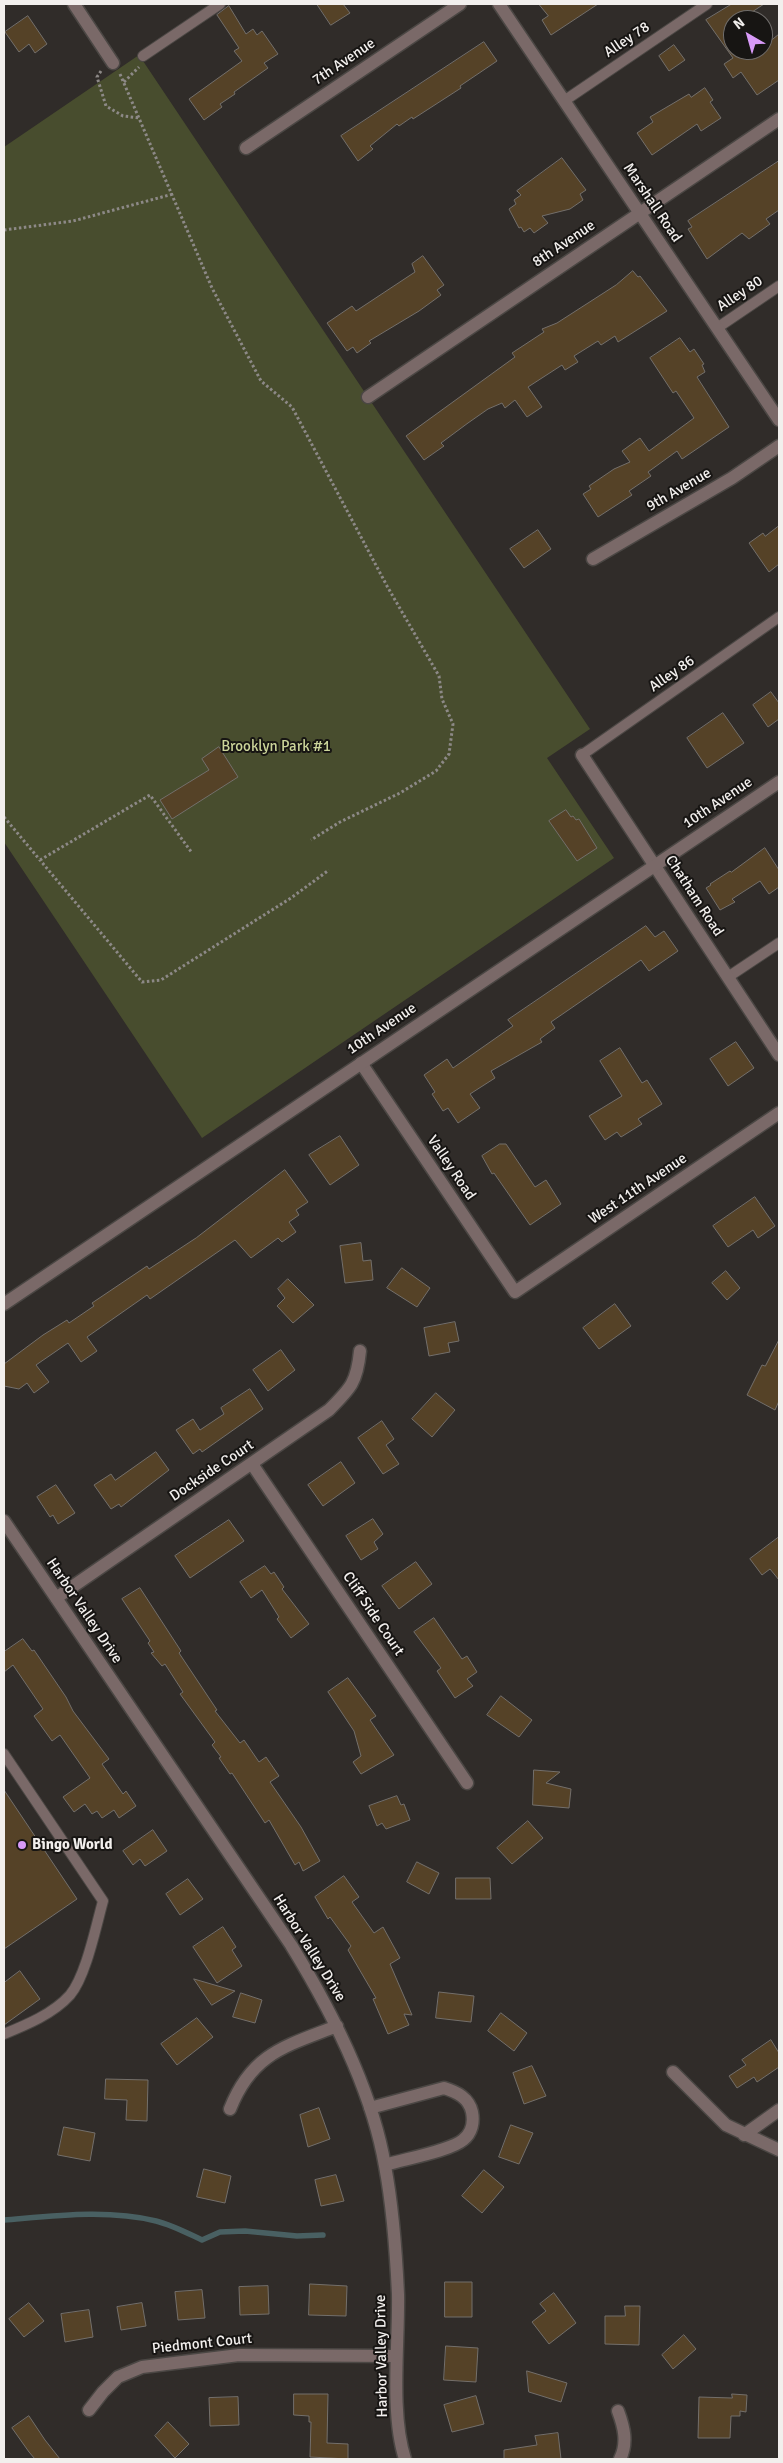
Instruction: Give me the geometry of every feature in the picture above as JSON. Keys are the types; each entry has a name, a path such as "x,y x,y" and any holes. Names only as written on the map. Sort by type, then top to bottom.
{"street":[{"path":"74,4 112,60"},
{"name":"7th Avenue","path":"246,148 460,4"},
{"name":"Marshall Road","path":"499,4 779,420"},
{"name":"8th Avenue","path":"368,397 779,119"},
{"name":"9th Avenue","path":"593,559 732,478 779,446"},
{"name":"Chatham Road","path":"582,755 779,1055"},
{"name":"10th Avenue","path":"4,1304 779,782"},
{"name":"Valley Road","path":"361,1063 515,1292"},
{"name":"West 11th Avenue","path":"515,1292 779,1113"},
{"name":"Dockside Court","path":"56,1598 329,1410 345,1394 358,1374 360,1351"},
{"name":"Cliff Side Court","path":"252,1464 467,1783"},
{"name":"Harbor Valley Drive","path":"4,1521 291,1945 317,1987 337,2026 370,2108 385,2164 395,2238 398,2295 396,2356 398,2420 405,2459"},
{"path":"230,2109 238,2088 254,2068 275,2051 337,2026"},
{"path":"673,2072 726,2125 779,2150"},
{"path":"370,2108 444,2088 454,2091 464,2098 471,2109 474,2121 470,2133 464,2140 453,2146 385,2164"},
{"path":"744,2135 779,2110"},
{"name":"Piedmont Court","path":"89,2410 118,2377 142,2367 239,2354 396,2356"},
{"path":"618,2411 624,2429 624,2452 620,2459"}],"lane":[{"path":"143,56 220,4"},
{"name":"Alley 78","path":"564,101 707,4"},
{"name":"Alley 80","path":"717,328 779,286"},
{"name":"Alley 86","path":"582,755 779,617"},
{"path":"728,978 779,943"},
{"path":"4,1754 104,1901 80,1976 70,1995 55,2008 28,2024 4,2034"}],"path":[{"path":"140,118 123,116 106,106 97,77 112,60 140,118 212,288 261,381 292,407 387,586 439,676 442,700 453,724 449,754 436,771 400,792 340,822 311,840"},
{"path":"4,230 73,221 173,194"},
{"path":"40,860 150,795 192,853"},
{"path":"4,817 142,982 161,980 291,898 329,870"}],"green space":[{"name":"Brooklyn Park #1","path":"139,55 590,729 547,758 614,858 202,1138 4,842 4,147"}],"building":[{"path":"317,4 343,4 350,13 331,25"},
{"path":"539,4 598,4 551,35 542,20 548,16"},
{"path":"732,4 764,4 755,10 723,10 723,44 706,20"},
{"path":"229,6 246,34 253,29 257,35 262,31 278,54 264,63 268,68 234,92 235,94 220,104 222,107 204,120 189,99 242,61 234,51 239,48 217,15"},
{"path":"28,16 47,44 35,53 29,44 19,52 5,32"},
{"path":"779,34 779,80 757,95 741,72 733,78 724,64 730,60 773,60 773,39"},
{"path":"484,42 497,61 460,86 461,88 413,119 412,117 399,126 397,124 370,146 373,149 358,161 341,136"},
{"path":"674,45 685,60 669,71 659,56"},
{"path":"705,88 713,100 710,102 721,118 701,131 697,124 652,155 637,133 653,122 650,117 689,94 691,97"},
{"path":"562,158 586,190 580,194 583,200 570,209 542,216 548,223 534,233 530,228 524,232 521,227 519,228 509,209 516,204 514,200 521,195 517,191"},
{"path":"779,161 779,210 766,219 770,224 749,239 742,233 707,259 688,229 692,227 688,221"},
{"path":"423,256 444,285 437,290 441,295 419,311 369,341 371,343 357,353 353,347 347,351 327,323 352,306 356,311 415,272 412,264"},
{"path":"633,271 638,277 640,276 667,311 618,342 615,336 601,345 598,341 574,356 578,362 565,370 562,365 528,387 542,407 527,417 515,400 505,408 502,403 488,409 468,423 441,443 444,446 424,460 406,436 515,357 512,353 544,332 542,329 557,323 616,285"},
{"path":"680,338 690,352 694,349 704,364 702,365 705,372 697,377 729,427 682,459 677,451 648,472 651,476 629,491 632,495 598,517 583,494 591,489 589,486 614,469 630,462 622,451 640,438 649,451 694,418 676,391 673,393 650,358"},
{"path":"779,526 779,564 769,572 749,543 763,533 765,536"},
{"path":"538,530 551,549 524,568 510,549"},
{"path":"771,692 779,703 779,719 768,727 753,705"},
{"path":"723,713 744,743 707,768 687,738"},
{"path":"219,747 238,777 172,819 160,800 209,770 202,759"},
{"path":"566,810 571,817 573,816 576,820 579,819 597,848 577,861 549,821"},
{"path":"765,848 779,870 779,887 769,894 760,881 732,899 735,902 720,910 706,888"},
{"path":"646,926 655,937 664,931 678,951 649,971 641,960 551,1022 555,1028 540,1039 542,1042 491,1071 495,1078 470,1094 480,1108 458,1123 448,1108 443,1111 432,1094 435,1092 424,1075 447,1059 453,1068 513,1026 508,1020"},
{"path":"736,1042 754,1068 728,1086 710,1059"},
{"path":"620,1048 642,1083 647,1080 662,1104 638,1119 642,1124 621,1137 617,1132 605,1140 589,1116 622,1096 600,1061"},
{"path":"340,1136 359,1165 330,1185 309,1155"},
{"path":"500,1144 506,1144 535,1187 546,1180 561,1204 530,1225 494,1173 492,1174 482,1156"},
{"path":"285,1170 308,1202 296,1210 299,1215 289,1222 296,1232 282,1242 278,1238 251,1258 235,1240 150,1299 147,1295 87,1337 97,1351 81,1362 68,1343 36,1365 49,1382 34,1393 27,1383 19,1389 4,1386 4,1364 43,1335 67,1320 69,1323 94,1306 92,1303 147,1266 149,1269 196,1238"},
{"path":"755,1197 775,1226 758,1238 753,1230 728,1247 713,1226"},
{"path":"361,1243 363,1261 371,1260 373,1280 345,1283 340,1246"},
{"path":"402,1268 430,1288 417,1307 387,1288"},
{"path":"726,1271 740,1288 727,1300 712,1283"},
{"path":"288,1279 314,1305 293,1323 277,1306 285,1298 278,1289"},
{"path":"615,1304 631,1326 599,1349 583,1328"},
{"path":"455,1322 459,1341 448,1343 450,1352 429,1356 424,1328"},
{"path":"779,1340 779,1401 775,1410 747,1395 762,1365 765,1366"},
{"path":"281,1350 295,1370 268,1391 253,1370"},
{"path":"250,1389 263,1409 202,1452 200,1449 193,1454 176,1430 193,1419 200,1430 224,1414 221,1408"},
{"path":"436,1393 455,1410 432,1437 412,1419"},
{"path":"382,1421 394,1439 386,1445 399,1464 383,1474 358,1438"},
{"path":"156,1452 169,1470 121,1507 119,1504 111,1509 94,1485 111,1474 115,1480"},
{"path":"341,1462 355,1483 323,1506 308,1485"},
{"path":"56,1485 75,1513 58,1524 53,1515 50,1517 37,1497"},
{"path":"373,1519 383,1534 374,1542 378,1549 361,1560 346,1536"},
{"path":"229,1520 244,1541 190,1578 175,1556"},
{"path":"779,1537 779,1580 770,1569 762,1575 750,1559"},
{"path":"416,1562 432,1584 399,1609 382,1586"},
{"path":"265,1566 271,1574 274,1572 284,1587 282,1589 309,1624 291,1638 277,1619 279,1617 262,1590 251,1598 240,1582"},
{"path":"140,1588 181,1651 179,1653 217,1710 215,1711 240,1743 244,1740 259,1762 266,1757 279,1776 270,1782 301,1827 320,1861 303,1871 299,1862 295,1865 269,1820 265,1823 232,1773 230,1774 219,1758 221,1757 212,1745 215,1742 180,1694 183,1692 165,1664 162,1666 151,1653 154,1652 148,1643 150,1641 122,1599"},
{"path":"434,1618 462,1659 467,1656 477,1672 467,1679 473,1686 455,1698 437,1671 441,1668 414,1632"},
{"path":"23,1639 32,1651 34,1650 66,1697 73,1711 109,1759 102,1764 123,1794 126,1791 136,1806 119,1818 114,1810 102,1818 97,1811 92,1814 85,1804 74,1812 63,1797 90,1778 60,1735 52,1741 34,1716 43,1709 13,1665 4,1672 4,1652"},
{"path":"348,1678 376,1716 370,1720 394,1755 361,1774 353,1762 361,1756 354,1731 328,1692"},
{"path":"501,1696 532,1720 519,1737 487,1715"},
{"path":"534,1770 560,1772 546,1783 571,1789 569,1808 533,1805"},
{"name":"Bingo World","path":"4,1790 77,1899 4,1949"},
{"path":"397,1796 401,1805 404,1804 410,1820 386,1829 382,1823 377,1826 369,1806"},
{"path":"528,1821 543,1838 512,1864 497,1848"},
{"path":"153,1830 167,1851 145,1866 140,1859 133,1865 123,1851"},
{"path":"417,1862 439,1873 429,1894 407,1882"},
{"path":"344,1876 359,1897 352,1902 374,1933 383,1927 400,1958 390,1964 412,2015 404,2014 409,2025 388,2034 373,1999 376,1998 348,1950 351,1946 330,1917 328,1919 315,1897"},
{"path":"456,1878 490,1878 491,1899 456,1899"},
{"path":"188,1879 203,1899 180,1915 166,1894"},
{"path":"223,1927 236,1947 232,1950 242,1966 217,1983 193,1947"},
{"path":"20,1971 40,1999 4,2025 4,1983"},
{"path":"194,1979 235,1991 212,2005"},
{"path":"439,1992 474,1996 471,2022 436,2018"},
{"path":"241,1993 262,2000 255,2023 233,2017"},
{"path":"501,2013 527,2033 514,2051 488,2031"},
{"path":"197,2018 213,2037 177,2065 161,2044"},
{"path":"771,2040 779,2053 779,2067 757,2082 754,2077 737,2088 729,2076 746,2065 742,2060"},
{"path":"532,2066 546,2096 524,2104 513,2073"},
{"path":"106,2079 148,2080 147,2121 126,2120 127,2100 105,2099"},
{"path":"319,2108 330,2139 308,2147 300,2115"},
{"path":"511,2125 533,2133 519,2164 499,2157"},
{"path":"64,2127 95,2133 90,2161 58,2155"},
{"path":"204,2169 231,2176 225,2203 197,2197"},
{"path":"484,2170 504,2187 482,2213 462,2196"},
{"path":"336,2175 344,2201 321,2206 315,2180"},
{"path":"445,2282 472,2282 472,2317 445,2317"},
{"path":"310,2284 347,2286 346,2316 309,2315"},
{"path":"268,2286 269,2314 240,2315 239,2287"},
{"path":"202,2290 205,2318 178,2320 175,2292"},
{"path":"554,2293 576,2323 549,2344 532,2322 546,2311 540,2304"},
{"path":"29,2303 44,2321 24,2337 9,2319"},
{"path":"142,2303 146,2326 121,2330 117,2307"},
{"path":"625,2306 640,2306 639,2345 605,2344 605,2316 625,2316"},
{"path":"89,2310 93,2337 65,2342 61,2314"},
{"path":"684,2335 696,2349 673,2369 662,2355"},
{"path":"446,2346 478,2348 476,2382 444,2380"},
{"path":"527,2371 567,2383 561,2402 529,2392"},
{"path":"294,2394 328,2394 327,2443 348,2444 348,2459 310,2457 311,2422 309,2422 309,2416 294,2415"},
{"path":"732,2394 747,2395 746,2412 740,2411 740,2416 731,2416 730,2438 698,2438 699,2397 732,2398"},
{"path":"476,2396 484,2424 452,2432 444,2405"},
{"path":"238,2397 239,2425 210,2426 209,2398"},
{"path":"29,2416 60,2459 35,2459 29,2452 12,2428"},
{"path":"168,2422 189,2444 175,2458 155,2436"},
{"path":"558,2433 561,2459 504,2459 504,2450 537,2445 535,2436"}],"waterway":[{"path":"4,2220 80,2214 118,2215 156,2221 202,2240 220,2232 245,2231 297,2236 323,2235"}],"place":[{"name":"Bingo World","path":"22,1845"}]}
